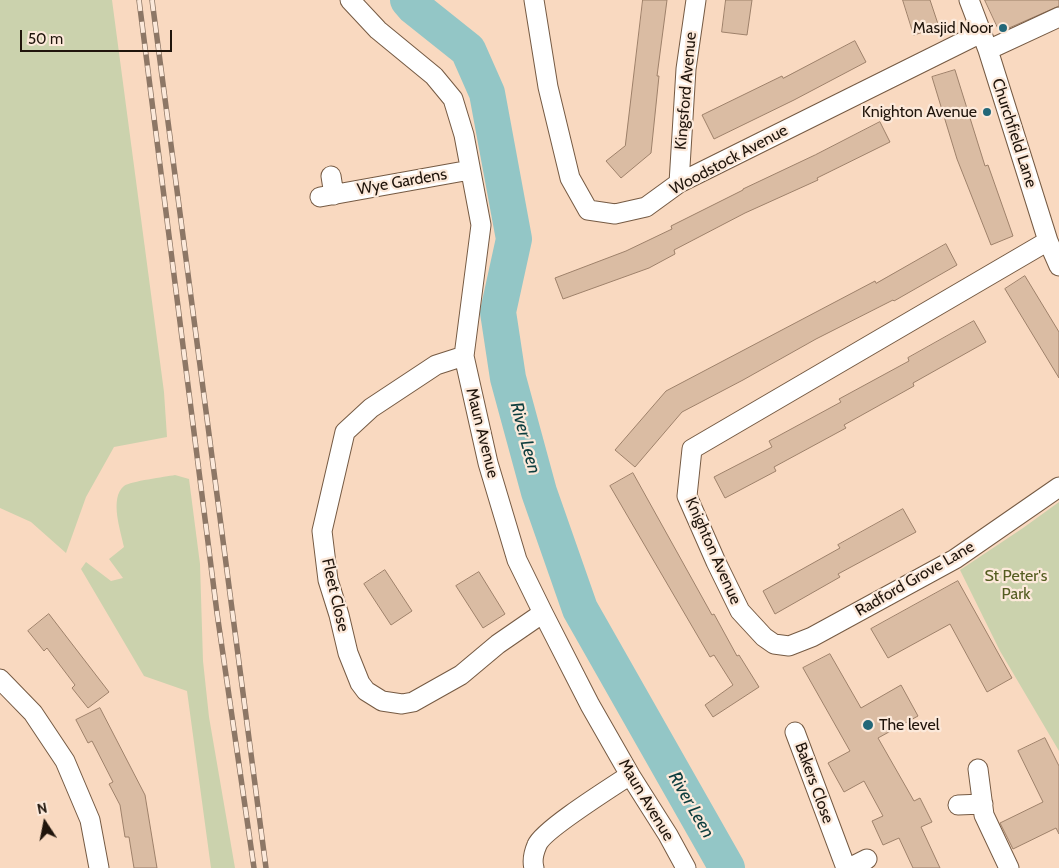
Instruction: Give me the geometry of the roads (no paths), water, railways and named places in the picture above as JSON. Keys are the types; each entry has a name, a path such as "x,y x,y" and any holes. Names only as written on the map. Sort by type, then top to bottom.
{"street":[{"name":"Maun Avenue","path":"350,0 378,30 434,76 453,99 464,135 481,224 464,356 488,463 518,560 542,613 590,705 686,868"},
{"name":"Woodstock Avenue","path":"534,0 548,87 570,178 588,210 615,214 646,207 679,183 984,41 1059,17"},
{"name":"Kingsford Avenue","path":"679,183 686,69 696,0"},
{"name":"Churchfield Lane","path":"969,0 1048,240 1059,266"},
{"name":"Wye Gardens","path":"328,189 470,170"},
{"name":"Knighton Avenue","path":"764,637 740,611 687,496 692,449 1048,240"},
{"name":"Fleet Close","path":"464,356 436,365 371,408 345,432 322,531 328,580 348,653 360,684 366,691 382,701 402,704 412,702 461,674 498,644 542,613"},
{"name":"Radford Grove Lane","path":"764,637 774,644 789,646 812,637 955,559 1059,487"},
{"path":"0,679 33,713 65,761 90,820 99,868"},
{"name":"Bakers Close","path":"795,732 832,833 848,868"},
{"path":"978,769 984,814 1008,868"},
{"path":"534,868 533,862 537,844 551,829 630,775"},
{"path":"958,806 983,804"},
{"path":"848,868 867,859"}],"waterway":[{"name":"River Leen","path":"408,0 414,7 468,50 487,93 514,239 498,312 508,378 539,492 580,609 727,868"}],"railway":[{"path":"139,0 217,613 254,868"},
{"path":"152,0 266,868"}],"place":[{"name":"Masjid Noor","path":"1003,28"},
{"name":"Knighton Avenue","path":"987,112"},
{"name":"The level","path":"868,725"}],"park label":[{"name":"St Peter's Park","path":"1016,585"}]}
